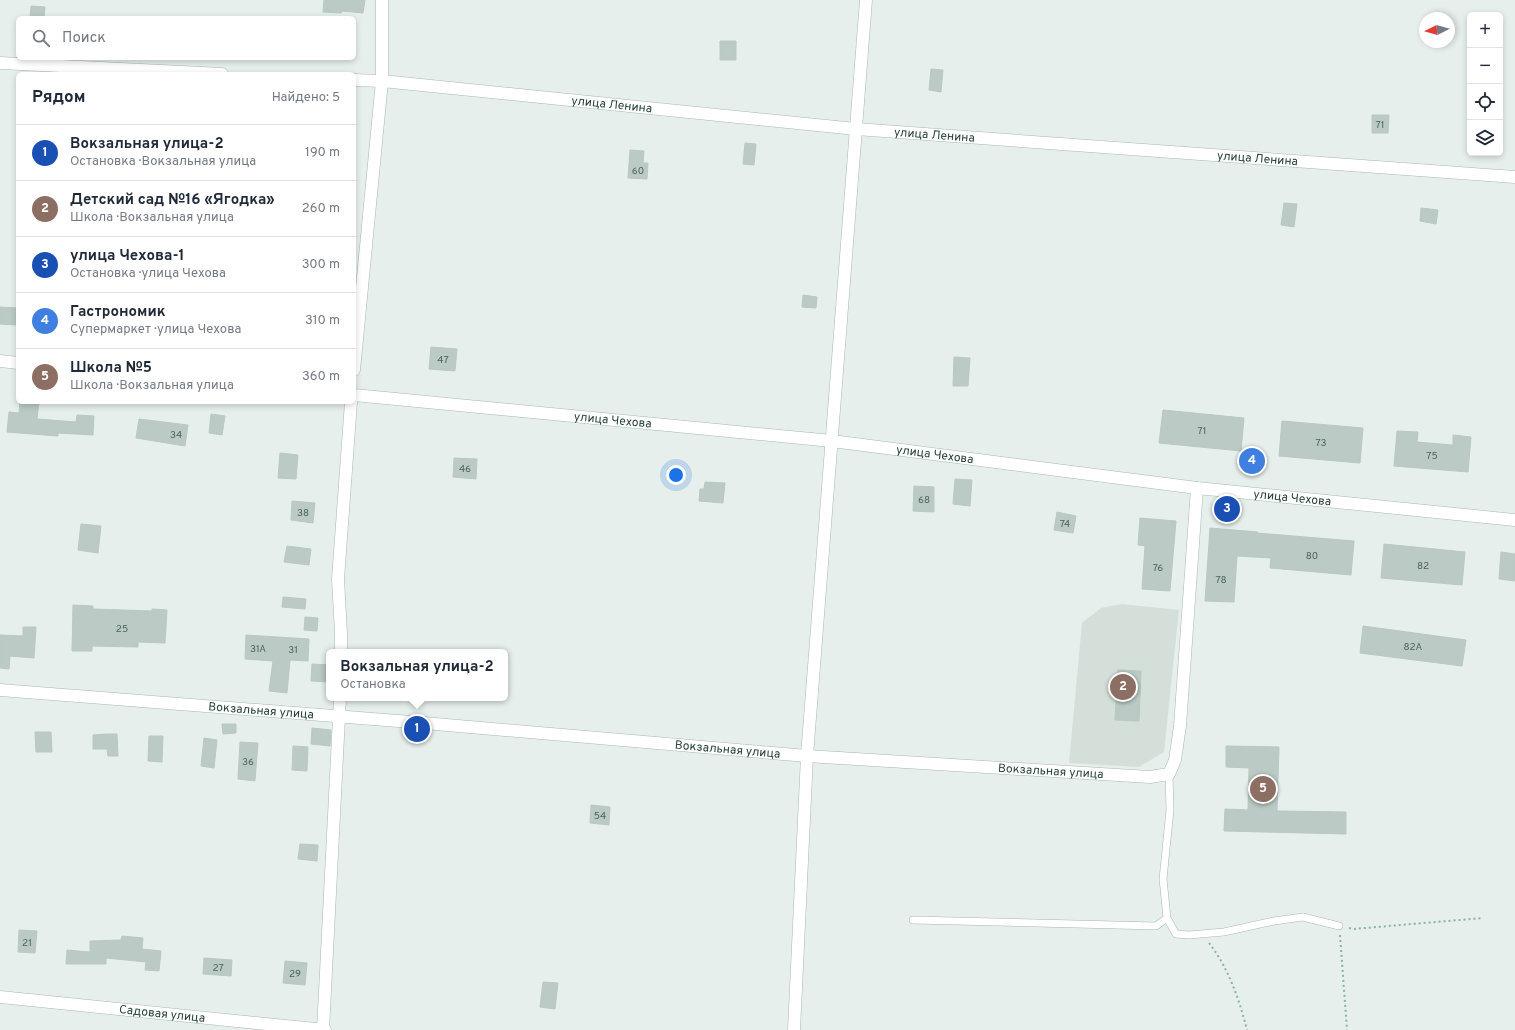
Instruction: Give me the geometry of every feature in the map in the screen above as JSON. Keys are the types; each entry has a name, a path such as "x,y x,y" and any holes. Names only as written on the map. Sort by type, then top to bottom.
{"street":[{"path":"356,349 382,81 382,0"},
{"path":"794,1030 807,756 866,0"},
{"path":"0,63 182,72"},
{"name":"улица Ленина","path":"356,80 382,81 856,129 1515,177"},
{"path":"0,361 16,363"},
{"name":"улица Чехова","path":"356,395 832,442 1197,488 1515,520"},
{"path":"341,649 338,579 351,404"},
{"path":"1169,774 1175,760 1180,726 1197,488"},
{"name":"Вокзальная улица","path":"0,690 339,716 807,756 1150,777 1169,774"},
{"path":"324,1030 340,701"},
{"name":"Садовая улица","path":"0,997 324,1030"}],"lane":[{"path":"1169,774 1170,810 1163,879 1167,918 1176,934 1189,936 1224,932 1274,921 1303,917 1339,926"},
{"path":"913,920 1156,926 1167,918"}],"path":[{"path":"1346,1030 1339,926 1353,929 1483,918"},
{"path":"1203,934 1220,958 1240,1001 1247,1030"}],"shaded area":[{"path":"1122,604 1179,610 1164,752 1139,767 1069,763 1082,623 1101,608"}],"building":[{"path":"324,0 365,0 363,13 342,11 341,13 323,12"},
{"path":"31,6 45,7 44,16 30,16"},
{"path":"720,41 736,41 736,60 720,60"},
{"path":"931,69 943,70 941,92 929,90"},
{"path":"1372,115 1389,115 1388,133 1372,133"},
{"path":"745,143 756,144 754,165 743,164"},
{"path":"630,150 644,151 643,163 648,163 647,179 628,178"},
{"path":"1284,203 1297,204 1294,227 1281,225"},
{"path":"1421,208 1438,210 1436,224 1420,221"},
{"path":"803,295 817,297 816,308 802,307"},
{"path":"0,307 16,308 16,325 0,324"},
{"path":"431,347 457,349 455,371 429,369"},
{"path":"954,357 970,358 968,386 953,386"},
{"path":"20,404 39,404 37,419 76,422 77,415 94,416 93,435 58,433 58,436 7,432 9,412 19,413"},
{"path":"1163,410 1244,418 1241,451 1159,443"},
{"path":"211,414 225,416 222,435 209,433"},
{"path":"139,419 188,425 185,446 136,438"},
{"path":"1282,421 1363,428 1360,463 1279,456"},
{"path":"1397,431 1418,432 1417,442 1453,445 1453,435 1471,437 1468,472 1394,466"},
{"path":"1244,450 1263,453 1261,471 1242,468"},
{"path":"280,453 298,455 296,479 278,478"},
{"path":"454,458 477,459 476,479 453,477"},
{"path":"955,479 972,480 970,506 953,504"},
{"path":"705,482 725,483 723,503 699,501 700,489 704,489"},
{"path":"914,486 934,487 934,512 913,511"},
{"path":"292,501 315,503 313,523 291,520"},
{"path":"1057,512 1076,516 1073,533 1054,530"},
{"path":"1140,518 1176,521 1170,591 1142,589 1145,546 1138,545"},
{"path":"81,524 101,526 98,553 78,550"},
{"path":"1210,528 1354,541 1351,575 1270,568 1271,558 1237,556 1234,602 1205,601"},
{"path":"1384,544 1465,552 1462,585 1381,578"},
{"path":"287,546 311,549 309,565 284,562"},
{"path":"1501,552 1515,554 1515,581 1499,579"},
{"path":"283,597 306,599 305,609 282,607"},
{"path":"73,605 93,606 93,609 152,611 152,609 167,610 165,643 138,642 138,647 92,646 92,651 72,651"},
{"path":"305,617 318,618 317,631 304,630"},
{"path":"1363,626 1466,640 1462,666 1360,653"},
{"path":"23,627 36,627 34,658 10,656 9,669 0,668 0,635 23,636"},
{"path":"246,635 309,639 308,661 290,660 287,693 269,691 273,661 245,659"},
{"path":"312,664 326,665 326,682 311,681"},
{"path":"1118,670 1141,671 1139,721 1115,720"},
{"path":"222,724 236,724 236,733 223,734"},
{"path":"312,728 331,730 330,746 311,744"},
{"path":"35,732 51,732 52,752 36,752"},
{"path":"117,734 118,756 108,756 107,749 93,749 93,735"},
{"path":"149,736 163,736 162,762 148,761"},
{"path":"204,738 217,740 214,768 201,766"},
{"path":"240,742 258,743 255,781 238,779"},
{"path":"293,746 308,747 307,771 292,770"},
{"path":"1226,746 1279,747 1277,811 1346,812 1346,834 1224,831 1225,809 1248,810 1249,768 1226,767"},
{"path":"591,805 610,807 609,825 590,823"},
{"path":"300,844 318,845 317,861 298,859"},
{"path":"19,930 37,931 35,953 18,952"},
{"path":"122,936 143,938 142,949 161,951 159,971 145,970 146,962 106,958 106,964 66,964 67,950 90,952 90,941 121,940"},
{"path":"204,958 232,960 231,976 203,974"},
{"path":"285,961 307,963 305,985 283,983"},
{"path":"543,982 558,983 555,1009 540,1007"}],"place":[{"name":"Гастрономик","path":"1252,461"},
{"name":"улица Чехова-1","path":"1227,509"},
{"name":"Детский сад №16 «Ягодка»","path":"1123,687"},
{"name":"Вокзальная улица-2","path":"417,729"},
{"name":"Школа №5","path":"1263,789"}]}
